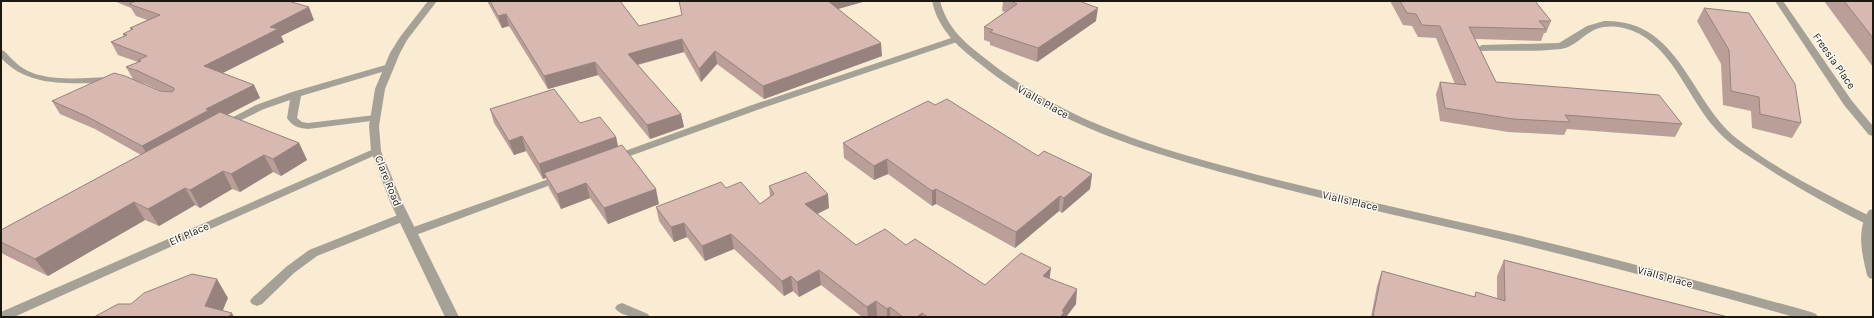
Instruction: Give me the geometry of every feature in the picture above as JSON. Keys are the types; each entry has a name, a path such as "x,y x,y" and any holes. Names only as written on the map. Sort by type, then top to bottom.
{"street":[{"name":"Clare Road","path":"433,1 403,39 380,89 375,118 376,151 403,217 412,232 452,317"},
{"name":"Vialls Place","path":"936,1 938,13 945,27 957,40 993,72 1024,93 1092,128 1127,142 1172,156 1296,189 1659,275 1811,317"},
{"name":"Freesia Place","path":"1779,1 1848,103 1873,133"},
{"path":"1482,48 1561,46 1570,42 1589,28 1606,24 1623,25 1645,32 1663,47 1703,108 1727,136 1794,181 1871,217 1868,251 1873,275"},
{"path":"601,163 756,107 957,40"},
{"path":"1,53 15,67 28,74 52,78 125,82"},
{"path":"213,130 260,107 296,94 389,67"},
{"path":"296,94 292,118 300,126 375,118"},
{"name":"Elf Place","path":"2,317 376,151"},
{"path":"412,232 572,174"},
{"path":"257,301 290,270 313,253 403,217"},
{"path":"622,308 643,317"}],"building":[{"path":"136,1 288,1 309,7 270,27 278,29 204,66 254,85 206,109 209,110 142,146 86,116 52,101 114,73 125,76 160,91 172,92 174,90 174,88 126,67 141,61 138,60 147,56 111,42 127,35 123,34 133,29 130,28 160,15 129,4"},
{"path":"490,1 620,1 639,26 682,15 679,1 828,1 881,43 763,86 715,51 699,69 682,39 628,54 681,114 647,125 595,62 544,76 506,14 498,16"},
{"path":"1011,1 1079,1 1098,8 1038,48 990,32 993,30 984,27 1017,4"},
{"path":"1400,1 1535,1 1551,21 1539,21 1546,29 1469,27 1496,82 1659,95 1682,124 1565,115 1570,122 1513,119 1445,108 1440,82 1466,85 1440,26 1422,25 1416,14 1407,13"},
{"path":"1844,1 1873,1 1873,38"},
{"path":"1704,8 1749,13 1795,84 1801,123 1760,114 1759,97 1731,91 1729,50"},
{"path":"554,89 580,123 600,117 616,137 539,164 522,136 509,141 490,109"},
{"path":"947,99 1038,156 1044,151 1092,174 1064,198 1060,196 1016,232 936,189 932,191 887,159 874,166 843,143 928,101 935,105"},
{"path":"220,112 299,143 273,159 264,155 231,174 223,171 190,190 185,188 148,209 134,202 35,259 1,242 1,230"},
{"path":"622,145 656,189 604,208 586,183 557,194 544,173"},
{"path":"806,172 828,194 805,204 856,245 885,229 906,245 915,239 985,285 1021,253 1051,268 1043,276 1077,289 1062,311 1064,312 1061,316 1063,317 928,317 922,313 917,317 903,317 890,307 887,309 876,301 867,307 819,270 797,282 791,276 782,281 731,234 702,246 684,223 671,227 656,207 721,182 726,188 741,182 760,204 774,194 769,186"},
{"path":"1504,260 1728,317 1373,316 1382,271 1475,297 1476,292 1505,301"},
{"path":"192,274 217,279 205,306 232,313 228,317 94,317 118,304 131,304 144,293"}]}
